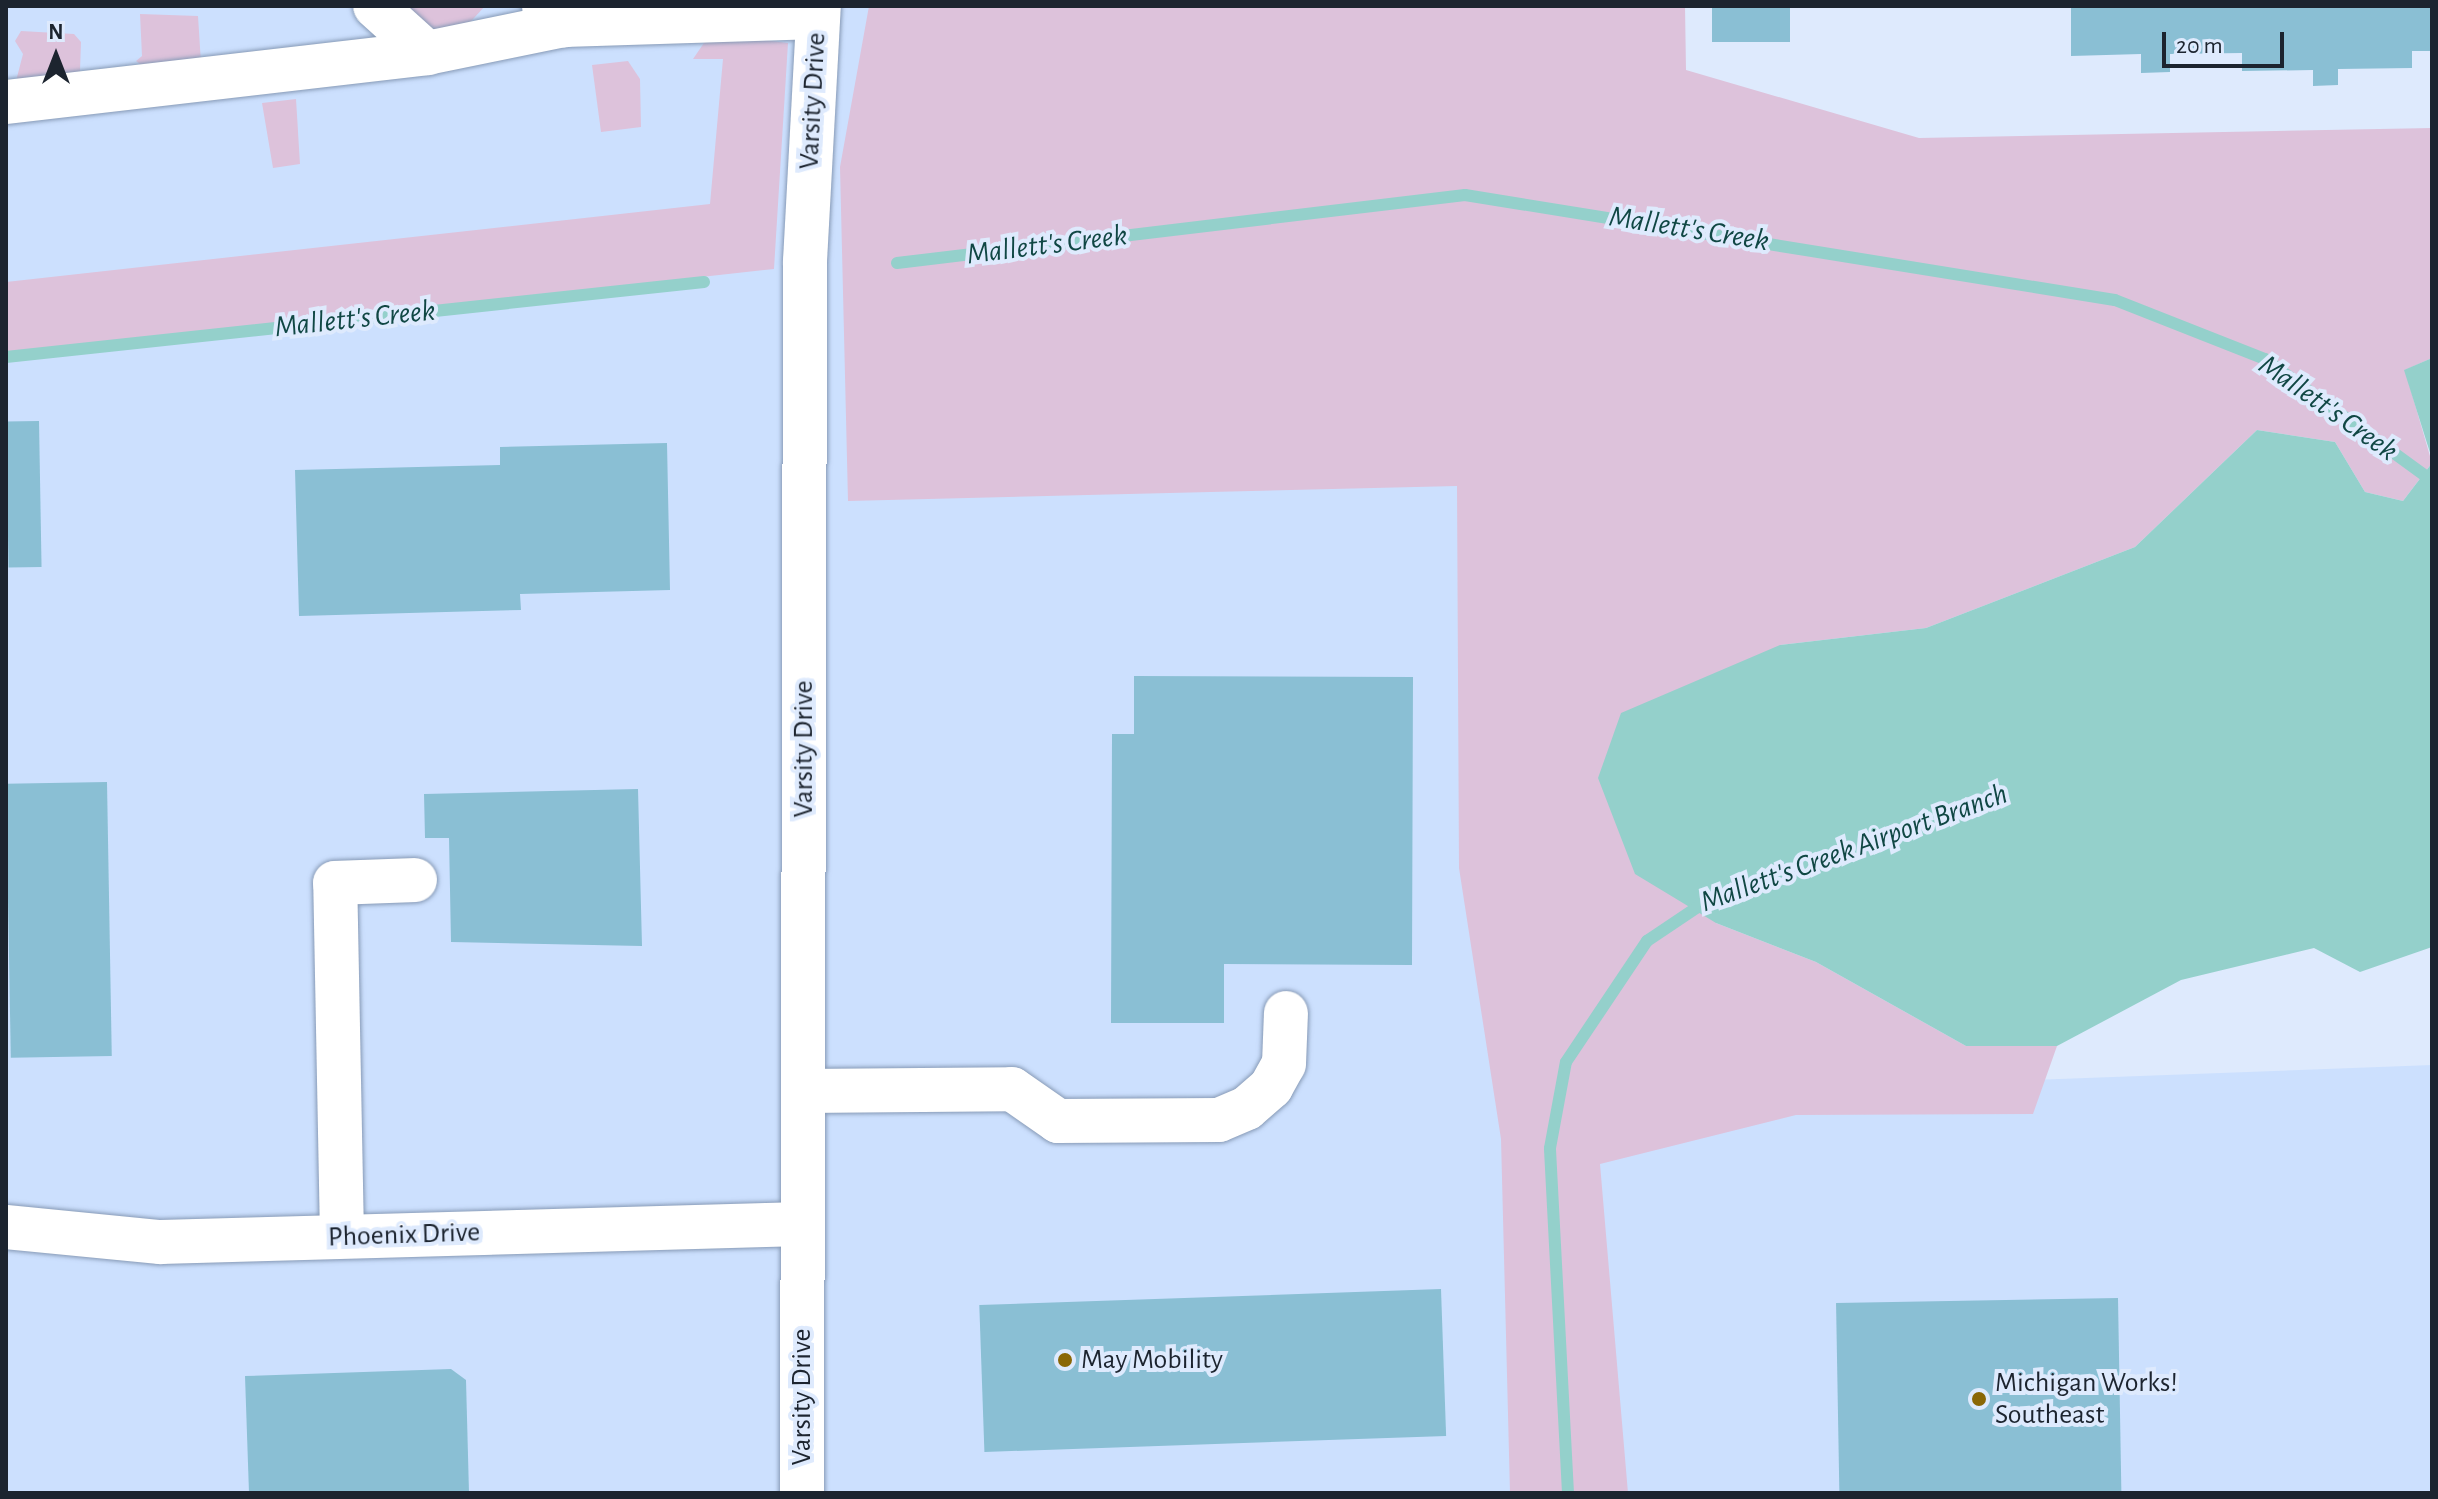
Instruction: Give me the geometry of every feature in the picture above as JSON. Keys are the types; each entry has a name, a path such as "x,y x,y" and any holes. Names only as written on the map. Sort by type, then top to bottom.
{"street":[{"path":"375,6 427,53"},
{"path":"6,102 427,53 554,16 818,12"},
{"name":"Varsity Drive","path":"802,1493 805,261 818,12"},
{"path":"342,1236 335,883 415,880"},
{"path":"803,1091 1012,1089 1058,1121 1219,1120 1247,1108 1271,1087 1284,1064 1286,1013"},
{"name":"Phoenix Drive","path":"6,1227 160,1242 802,1224"}],"shaded area":[{"path":"6,6 1509,6 1522,1099 2432,1065 2432,1493 6,1493"},
{"path":"400,6 485,6 463,30 431,35"},
{"path":"869,6 1685,6 1686,70 1919,138 2432,128 2432,358 2405,370 2432,463 2403,501 2365,492 2335,442 2257,430 2135,547 1926,628 1780,645 1716,923 1816,962 1966,1046 2057,1046 2033,1114 1796,1115 1600,1164 1628,1493 1510,1493 1501,1139 1459,868 1457,486 848,501 840,167"},
{"path":"140,14 198,16 201,63 144,67 136,61 142,56"},
{"path":"21,31 74,34 81,42 80,71 75,77 16,81 23,54 15,41"},
{"path":"741,37 788,43 774,269 6,354 6,282 710,204 723,59 693,59 706,40"},
{"path":"628,61 640,79 641,127 601,132 592,65"},
{"path":"296,99 300,164 273,168 262,103"}],"water":[{"path":"2432,358 2432,459 2404,370"},
{"path":"2257,430 2335,442 2365,492 2403,501 2432,463 2432,947 2360,972 2314,948 2181,980 2057,1046 1966,1046 1816,962 1716,923 1635,874 1598,778 1621,713 1780,645 1926,628 2135,547"}],"building":[{"path":"1712,6 1790,6 1790,42 1712,42"},
{"path":"2071,6 2432,6 2432,51 2412,51 2412,68 2338,69 2338,85 2313,86 2313,70 2242,71 2242,53 2170,54 2170,72 2141,73 2141,54 2071,56"},
{"path":"39,421 42,567 9,568 6,422"},
{"path":"667,443 670,590 520,594 521,610 299,616 295,470 500,465 500,447"},
{"path":"1134,676 1413,677 1412,965 1224,964 1224,1023 1111,1023 1112,734 1134,734"},
{"path":"107,782 112,1056 11,1058 6,784"},
{"path":"638,789 642,946 451,942 449,838 425,838 424,794"},
{"path":"1441,1289 1446,1436 984,1452 979,1305"},
{"name":"Michigan Works! Southeast","path":"2118,1298 2121,1493 1839,1493 1836,1303"},
{"path":"451,1369 466,1380 469,1493 249,1493 245,1376"}],"waterway":[{"name":"Mallett's Creek","path":"897,263 1465,195 2115,300 2265,359 2432,481"},
{"name":"Mallett's Creek","path":"6,357 704,282"},
{"name":"Mallett's Creek Airport Branch","path":"1568,1493 1550,1148 1566,1062 1647,941 1705,902"}],"place":[{"name":"May Mobility","path":"1065,1360"},
{"name":"Michigan Works! Southeast","path":"1979,1399"}]}
